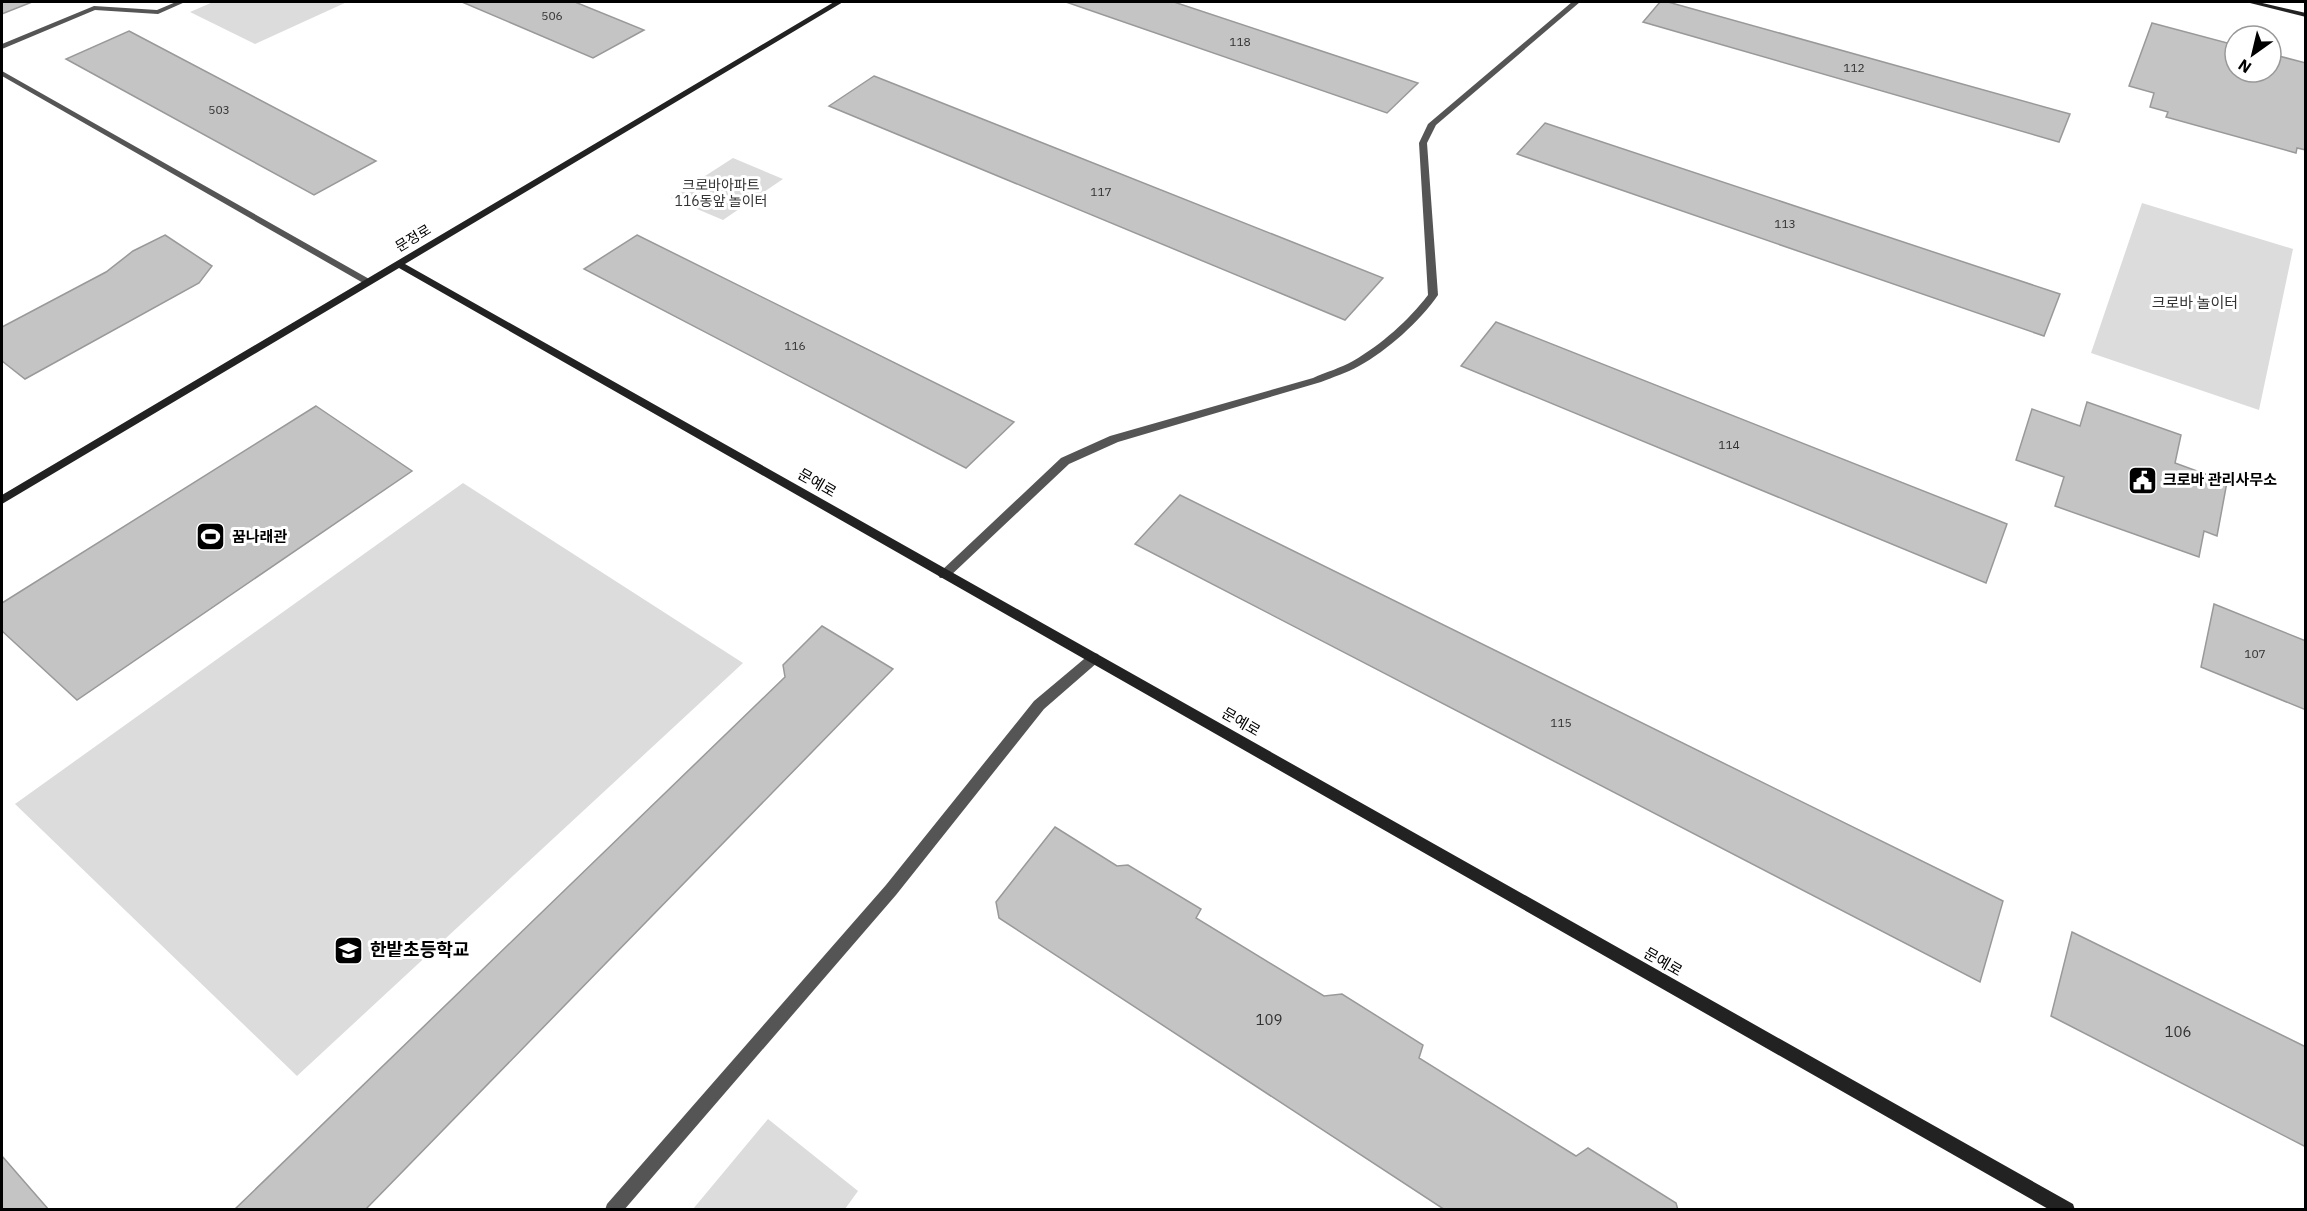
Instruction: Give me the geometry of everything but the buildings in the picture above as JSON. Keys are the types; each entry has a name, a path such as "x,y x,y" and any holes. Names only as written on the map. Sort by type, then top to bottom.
{"main road":[{"name":"문정로","path":"2,500 839,2"},
{"path":"2250,2 2306,15"},
{"name":"문예로","path":"398,264 2067,1209"}],"street":[{"path":"2,47 94,8 158,12 181,2"},
{"path":"945,575 1065,461 1114,440 1317,380 1357,363 1392,337 1420,312 1433,295 1423,143 1432,124 1576,2"},
{"path":"2,73 368,282"},
{"path":"613,1209 891,890 1039,705 1094,658"}],"green space":[{"path":"213,2 347,2 255,44 190,12"},
{"name":"크로바아파트 116동앞 놀이터","path":"733,158 783,179 723,220 671,198"},
{"name":"크로바 놀이터","path":"2142,203 2293,249 2259,410 2091,353"},
{"path":"463,483 743,663 297,1076 15,804"},
{"path":"768,1119 858,1191 845,1209 693,1209"}],"place":[{"name":"크로바 관리사무소","path":"2142,480"},
{"name":"꿈나래관","path":"211,537"},
{"name":"한밭초등학교","path":"349,950"}]}
